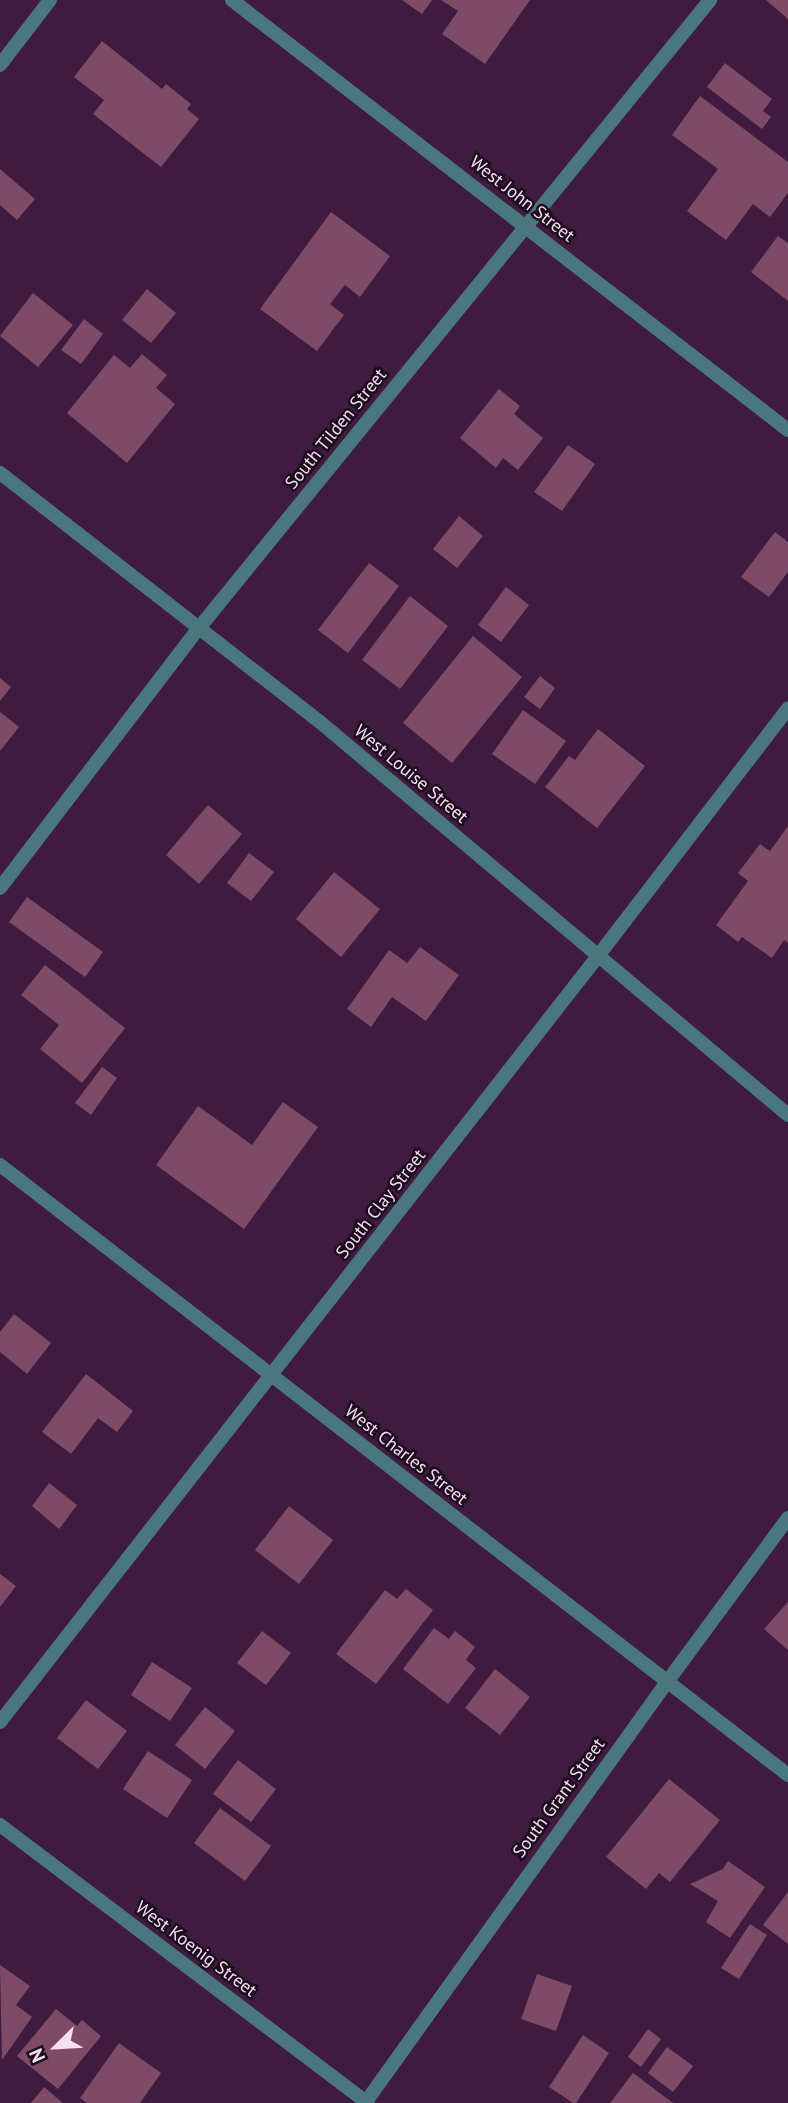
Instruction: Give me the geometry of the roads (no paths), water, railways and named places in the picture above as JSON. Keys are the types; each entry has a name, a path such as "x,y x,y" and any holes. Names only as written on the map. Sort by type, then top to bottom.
{"street":[{"path":"0,65 50,0"},
{"name":"West John Street","path":"232,0 788,430"},
{"name":"South Tilden Street","path":"0,888 199,628 710,0"},
{"name":"West Louise Street","path":"0,473 320,722 788,1115"},
{"name":"South Clay Street","path":"0,1722 272,1376 788,708"},
{"name":"West Charles Street","path":"0,1165 788,1775"},
{"name":"South Grant Street","path":"367,2103 667,1682 788,1518"},
{"name":"West Koenig Street","path":"0,1825 367,2103"}]}
